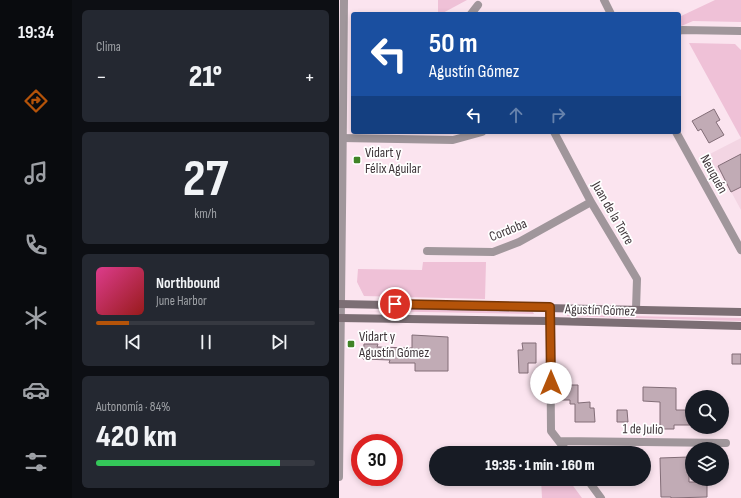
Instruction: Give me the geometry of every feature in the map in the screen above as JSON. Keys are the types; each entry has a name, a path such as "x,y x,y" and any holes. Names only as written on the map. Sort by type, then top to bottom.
{"main road":[{"name":"Agustín Gómez","path":"340,304 741,312"},
{"name":"Agustín Gómez","path":"340,318 741,326"}],"street":[{"path":"339,477 344,0"},
{"path":"604,0 610,12"},
{"path":"472,12 478,4"},
{"path":"681,30 741,31"},
{"path":"342,138 453,136 468,134"},
{"name":"Juan de la Torre","path":"555,134 591,202 637,279 636,309"},
{"name":"Neuquén","path":"677,134 741,250"},
{"name":"Cordoba","path":"427,252 493,252 519,242 591,202"},
{"path":"550,307 551,431 563,446"},
{"name":"1 de Julio","path":"559,441 685,443"},
{"path":"592,486 601,498"}],"shaded area":[{"path":"438,0 467,0 445,12 438,12"},
{"path":"715,0 741,0 741,22 693,21 681,26 681,16"},
{"path":"689,43 735,44 741,50 741,138"},
{"path":"741,138 741,210 721,173 708,170 702,158"},
{"path":"423,262 486,262 485,299 364,296 357,282 358,269 422,270"},
{"path":"411,309 533,312 534,314 366,311 404,311"},
{"path":"567,316 741,318 741,321"},
{"path":"541,486 573,486 582,498 542,498"}],"building":[{"path":"714,109 720,120 716,122 724,135 709,143 701,129 698,131 692,121"},
{"path":"741,154 741,187 731,192 718,166"},
{"path":"412,335 448,337 448,371 415,371 415,363 389,363 390,360 363,359 364,344 378,344 377,347 412,348"},
{"path":"522,343 536,343 536,363 528,363 528,373 519,373 518,350 523,350"},
{"path":"732,354 741,354 741,364 732,364"},
{"path":"561,385 578,385 578,403 590,402 590,408 594,408 595,422 575,422 575,404 570,404 570,400 561,400"},
{"path":"643,387 676,388 676,410 685,410 685,425 674,425 674,429 660,429 660,402 643,401"},
{"path":"617,410 627,410 628,422 617,422"},
{"path":"685,457 685,486 707,486 707,497 661,497 660,458"}],"place":[{"name":"Vidart y Félix Aguilar","path":"357,160"},
{"name":"Vidart y Agustín Gómez","path":"351,344"}],"route":[{"path":"395,304 550,307 551,383"}]}
